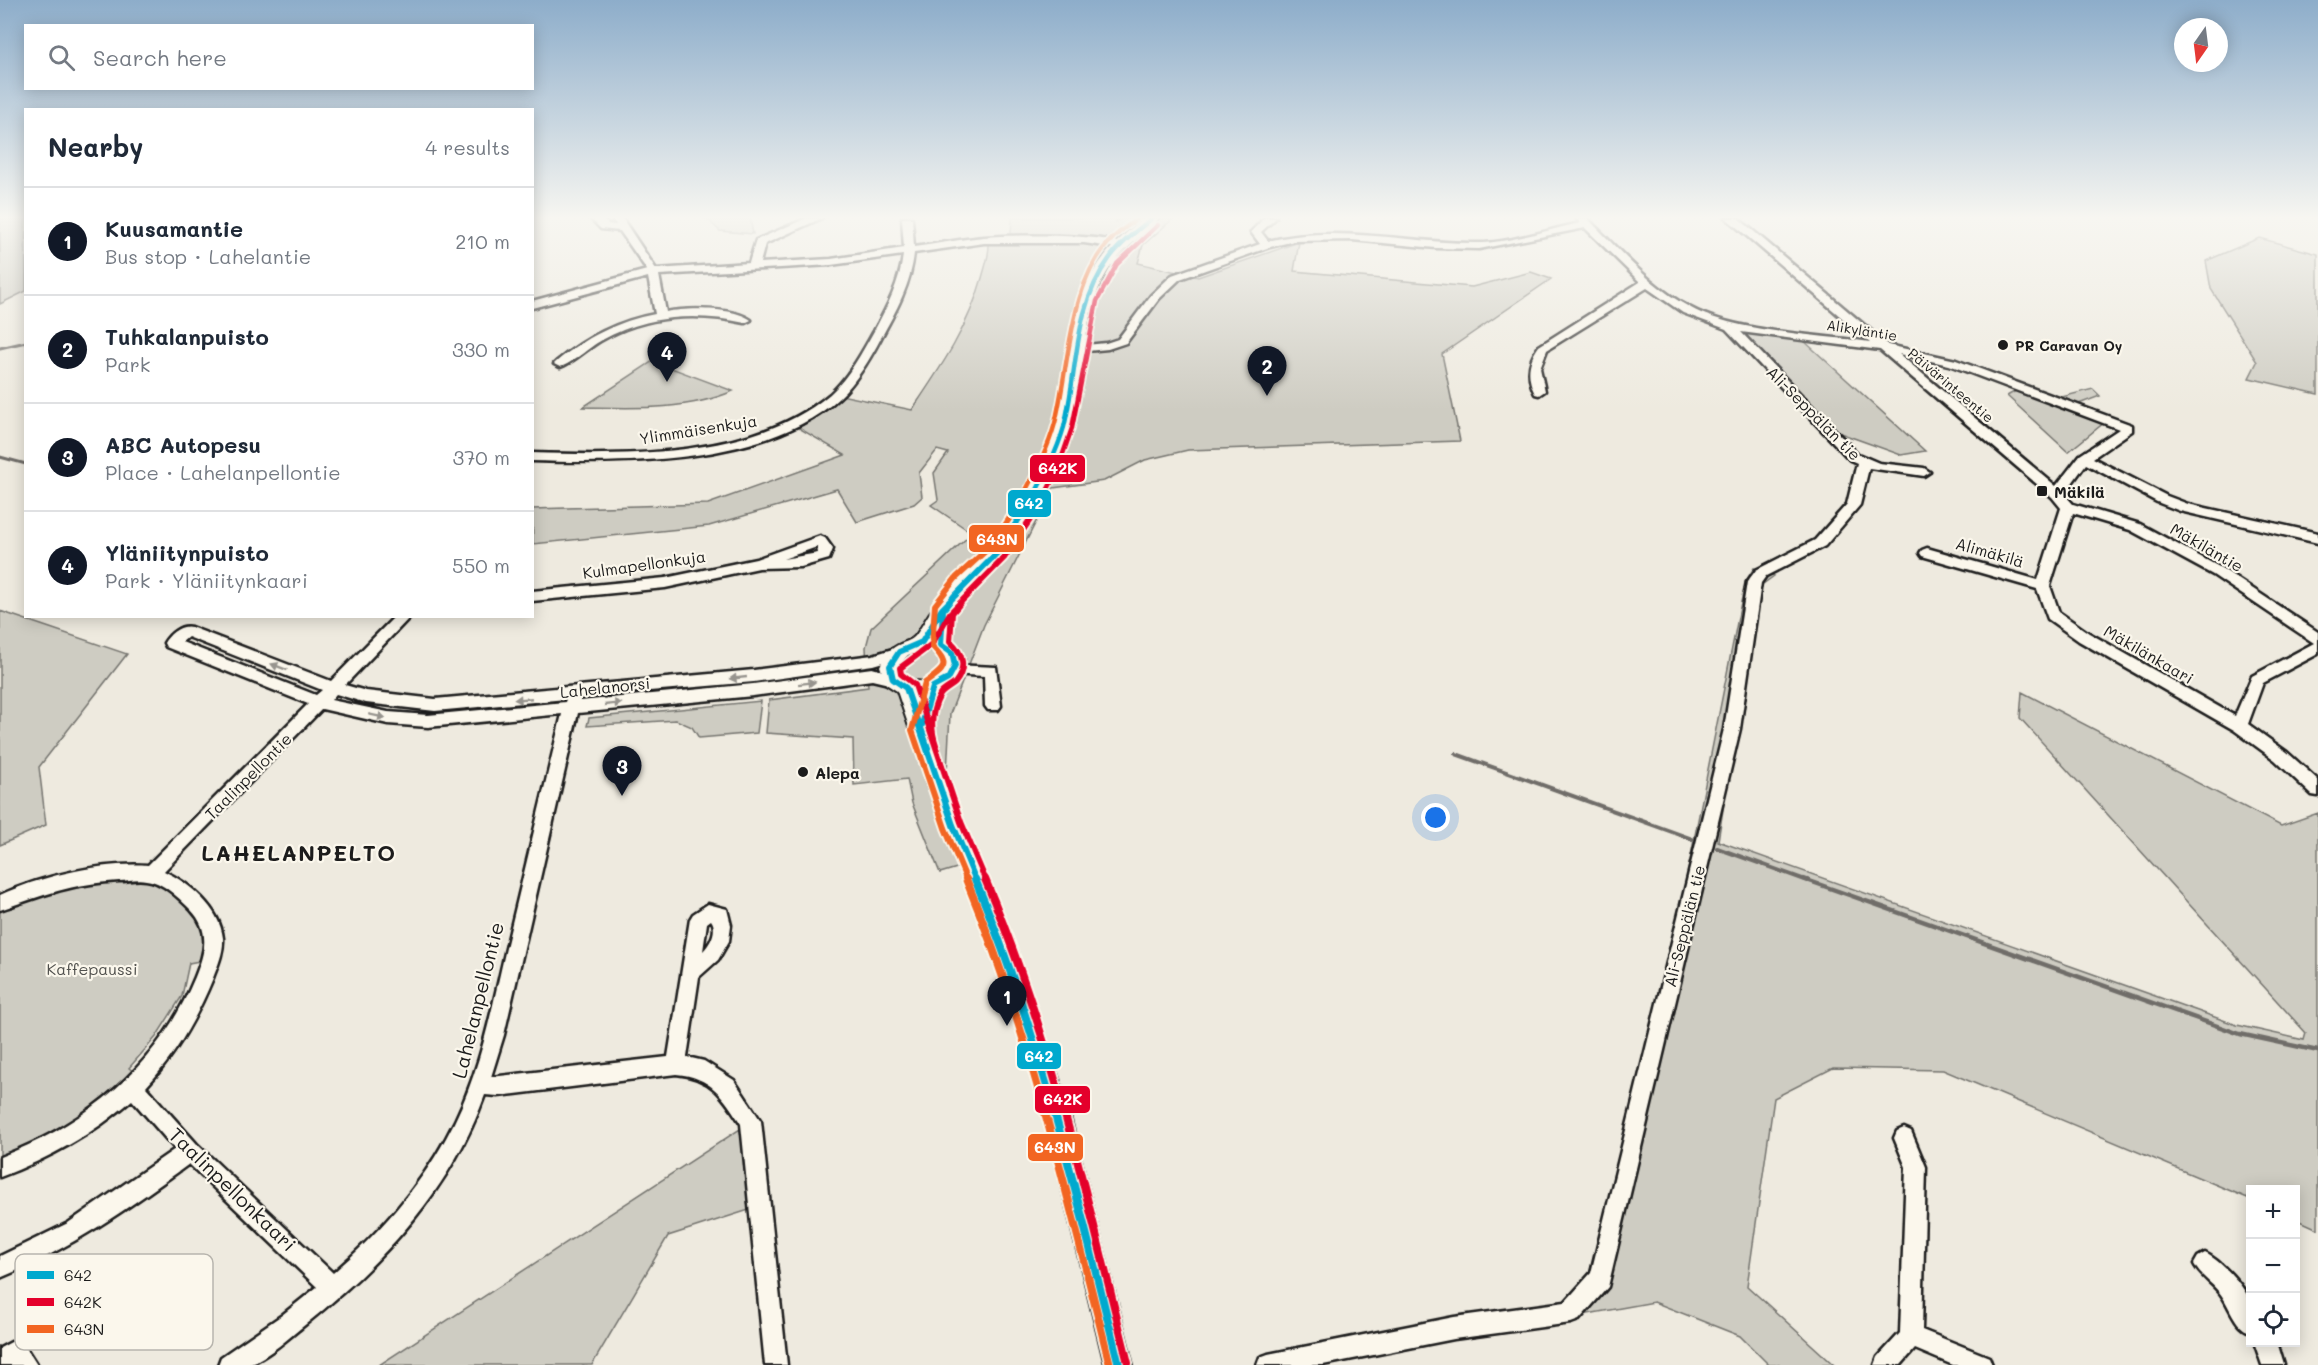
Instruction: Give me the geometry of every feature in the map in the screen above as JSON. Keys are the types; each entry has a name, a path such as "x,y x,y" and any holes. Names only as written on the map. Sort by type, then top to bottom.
{"main road":[{"path":"931,644 943,610 963,584 1000,550 1019,524 1048,467 1063,430 1071,396 1076,349 1090,291 1096,282"},
{"path":"900,683 933,687 948,679 954,670 952,654 931,644 899,652 891,666 921,728 953,825 1000,938 1053,1096 1119,1365"},
{"path":"921,728 933,687"}],"street":[{"path":"534,305 618,282"},
{"path":"655,282 661,316"},
{"name":"Ylimmäisenkuja","path":"534,456 612,458 663,453 762,436 807,417 841,389 877,335 899,294 902,282"},
{"path":"1076,349 1108,346 1122,341 1155,297 1171,282"},
{"name":"Päivärinteentie","path":"1806,282 2057,494 2068,507"},
{"path":"1539,391 1534,371 1535,358 1543,348 1647,283"},
{"name":"Alikyläntie","path":"1647,283 1687,311 1730,327 1883,347 1952,362 2128,428 2084,458"},
{"path":"560,364 578,346 599,336 661,316 706,312 725,314 745,320"},
{"name":"Ali-Seppälän tie","path":"1268,1365 1454,1328 1571,1312 1600,1280 1732,729 1754,582 1761,573 1820,543 1853,505 1864,462 1854,457 1815,418 1730,327"},
{"path":"2057,494 2084,458 2162,499 2185,508 2318,538"},
{"path":"1864,462 1877,467 1924,472"},
{"path":"2043,586 2068,507"},
{"name":"Mäkiläntie","path":"2068,507 2135,527 2218,572 2318,639"},
{"name":"Alimäkilä","path":"1927,553 2043,586"},
{"name":"Kulmapellonkuja","path":"534,596 665,583 759,563"},
{"name":"Mäkilänkaari","path":"2043,586 2053,615 2084,638 2239,726 2281,756 2318,790"},
{"path":"334,687 402,618"},
{"name":"Lahelanorsi","path":"899,652 873,660 754,676 573,701 428,721 388,718 320,703 171,643 186,631 366,697 435,705 573,701 872,675 900,683"},
{"path":"2239,726 2257,680 2318,647"},
{"path":"954,670 991,671 993,706"},
{"name":"Taalinpellontie","path":"151,873 334,687"},
{"name":"Lahelanpellontie","path":"229,1365 275,1336 333,1288 377,1245 446,1158 480,1086 495,1035 573,701"},
{"path":"0,903 22,892 69,878 151,873 182,891 206,914 214,944 194,1002 174,1037 134,1088 74,1133 23,1160 0,1167"},
{"path":"676,1065 691,973"},
{"path":"480,1086 498,1087 676,1065 696,1067 727,1086 751,1121 776,1365"},
{"name":"Taalinpellonkaari","path":"134,1088 190,1151 333,1288"},
{"path":"1886,1365 1911,1337 1916,1167 1904,1138"},
{"path":"36,1254 116,1205 190,1151"},
{"path":"0,1267 15,1262"},
{"path":"2205,1264 2227,1285 2246,1315"},
{"path":"1911,1337 1980,1365"},
{"path":"2268,1347 2273,1365"},
{"path":"0,1360 15,1351 26,1365"}],"green space":[{"path":"0,282 24,282 24,292 0,304"},
{"path":"980,282 1413,282 1472,287 1493,282 1547,282 1442,354 1460,441 1188,450 1145,460 1104,481 1053,488 984,625 950,714 947,773 961,822 977,862 940,873 912,803 907,779 854,785 853,739 766,733 769,700 868,687 866,647 871,628 972,533 931,505 938,500 934,473 948,453 937,450 919,473 922,497 914,504 857,522 837,489 709,526 534,544 534,509 708,504 845,455 797,427 841,395 912,410 943,363 976,296"},
{"path":"2210,282 2318,282 2318,394 2249,378 2257,362 2211,289"},
{"path":"1743,333 1804,341 1925,451 1901,455 1840,433"},
{"path":"662,355 671,368 733,391 678,405 640,408 583,407"},
{"path":"2021,388 2054,399 2093,389 2100,396 2068,408 2105,422 2068,452 2007,396"},
{"path":"1754,568 1774,576 1759,587 1718,841 2237,1025 2304,1040 2306,1033 2020,718 2022,692 2281,826 2318,813 2318,1229 2300,1221 2300,1185 2246,1185 2246,1197 1943,1070 1833,1068 1774,1098 1747,1286 1834,1365 1769,1365 1740,1336 1654,1302 1582,1315 1665,987 1745,582"},
{"path":"0,611 127,654 39,767 46,825 0,845"},
{"path":"761,701 757,733 699,738 692,727 676,720 587,726 589,718"},
{"name":"Kaffepaussi","path":"143,873 206,914 210,959 189,963 182,996 156,1037 129,1068 141,1078 0,1167 0,903 22,893"},
{"path":"740,1129 752,1209 668,1236 592,1365 379,1365"}],"waterway":[{"path":"0,348 24,342"},
{"path":"0,457 24,463"},
{"path":"1456,754 1692,839"},
{"path":"1717,848 1808,881"},
{"path":"1804,879 2240,1034 2318,1051"}],"transit line":[{"name":"643N","path":"1085,282 1067,347 1062,394 1054,427 1040,463 1011,519 993,544 956,578 935,605 932,646 944,658 945,665 941,672 925,683 912,730 945,828 992,941 1043,1098 1110,1365"},
{"name":"642","path":"1096,282 1090,292 1080,329 1072,391 1063,430 1043,478 1019,523 996,554 942,609 922,642 899,652 890,666 893,679 906,688 953,825 1000,938 1052,1096 1119,1365"},
{"name":"642K","path":"1105,282 1092,320 1078,406 1072,428 1057,471 1047,491 1018,540 1004,558 950,613 929,648 906,661 900,668 901,674 915,685 961,822 1009,935 1061,1093 1128,1363"},
{"name":"642","path":"928,748 921,728 933,687 948,679 955,666 952,653 941,645 943,610 954,596"},
{"name":"642K","path":"936,745 930,728 941,693 954,683 962,669 961,655 950,641 952,613 961,602"}],"place":[{"name":"PR Caravan Oy","path":"2003,345"},
{"name":"Yläniitynpuisto","path":"667,382"},
{"name":"Tuhkalanpuisto","path":"1267,396"},
{"name":"Mäkilä","path":"2042,491"},
{"name":"Alepa","path":"803,772"},
{"name":"ABC Autopesu","path":"622,796"},
{"name":"Kuusamantie","path":"1007,1026"}],"district":[{"name":"LAHELANPELTO","path":"299,852"}]}
